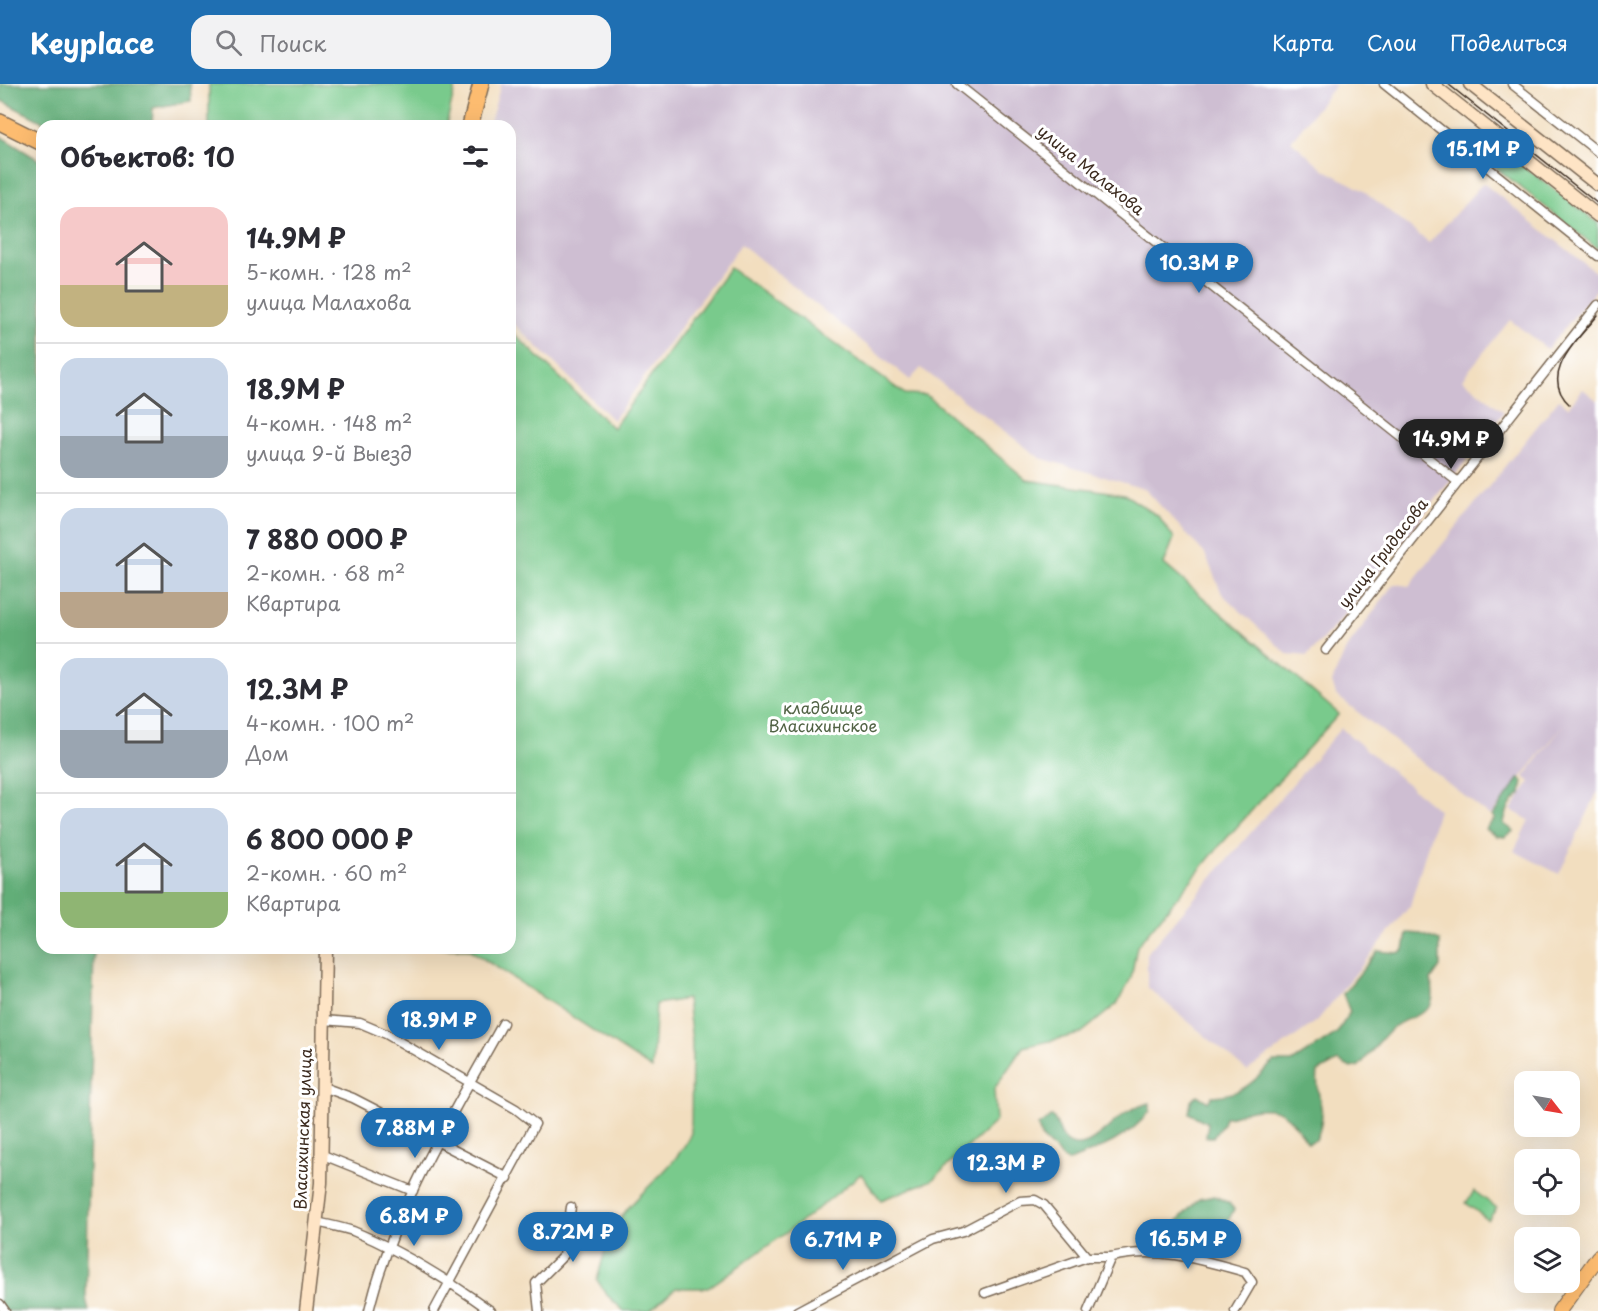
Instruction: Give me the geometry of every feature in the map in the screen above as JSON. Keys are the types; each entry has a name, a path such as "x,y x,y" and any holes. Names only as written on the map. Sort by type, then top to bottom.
{"highway":[{"path":"472,120 481,84"},
{"path":"0,122 36,140"}],"main road":[{"path":"1432,84 1598,216"},
{"path":"1470,84 1598,185"},
{"name":"Власихинская улица","path":"306,1311 322,1155 325,954"},
{"path":"1559,1311 1598,1257"}],"street":[{"name":"улица Малахова","path":"957,84 1458,482"},
{"path":"1384,84 1598,256"},
{"path":"1512,84 1598,152"},
{"name":"улица Гридасова","path":"1326,650 1598,305"},
{"path":"324,1020 360,1023 386,1034 516,1109 535,1124 508,1178 434,1311"},
{"path":"369,1311 388,1248 413,1191 503,1023"},
{"path":"323,1088 353,1098 508,1178"},
{"path":"322,1155 413,1191"},
{"path":"796,1311 923,1244 963,1231 1020,1201 1035,1200 1044,1205 1087,1257"},
{"path":"539,1311 537,1283 564,1255 572,1207"},
{"path":"317,1221 351,1231 388,1248 449,1281 491,1311"},
{"path":"985,1293 1087,1257 1111,1257 1131,1252 1159,1251 1245,1272 1252,1282 1235,1311"},
{"path":"1088,1311 1111,1257"},
{"path":"0,1304 5,1311"}],"shaded area":[{"path":"501,84 1336,84 1291,141 1325,170 1364,191 1429,243 1483,183 1598,274 1598,288 1547,349 1510,320 1462,379 1504,412 1351,608 1307,656 1287,654 1222,594 1205,554 1145,489 1040,458 921,368 910,380 741,244 613,420 516,326 516,120 491,120"},
{"path":"1583,389 1598,401 1598,791 1559,874 1514,851 1529,820 1511,810 1530,782 1524,777 1566,722 1490,816 1336,695 1332,682 1346,649 1394,584 1409,586 1559,399 1568,407"},
{"path":"1341,728 1438,810 1410,906 1317,1021 1247,1071 1147,987 1147,953"}],"green space":[{"path":"0,84 190,84 191,101 153,108 152,120 39,120 0,100"},
{"path":"209,84 456,84 447,120 209,120"},
{"path":"0,136 36,158 36,954 94,954 86,1298 89,1311 0,1311"},
{"path":"1494,145 1515,164 1520,163 1598,223 1598,249 1484,158"},
{"name":"кладбище Власихинское","path":"730,268 905,394 926,395 1027,480 1124,494 1158,516 1174,538 1164,564 1339,714 1216,850 1137,946 1131,978 1117,1004 1080,1034 1023,1047 994,1089 996,1121 932,1180 881,1200 861,1174 796,1226 708,1288 676,1288 649,1311 624,1311 607,1295 597,1280 605,1248 620,1218 675,1159 691,1133 692,1042 687,999 656,1004 652,1069 476,954 516,954 516,336 613,428"},
{"path":"1520,778 1523,782 1521,794 1510,807 1504,824 1514,831 1505,837 1496,836 1485,829 1495,819 1492,816"},
{"path":"1407,933 1421,934 1440,941 1440,967 1431,980 1432,1002 1422,1013 1390,1030 1359,1066 1351,1068 1338,1061 1318,1072 1317,1082 1322,1120 1316,1140 1308,1143 1292,1121 1272,1109 1252,1110 1225,1117 1223,1124 1213,1137 1206,1137 1208,1123 1189,1113 1191,1101 1197,1095 1208,1102 1212,1096 1239,1090 1253,1082 1273,1062 1292,1062 1337,1033 1350,1012 1343,994 1378,951 1398,953 1404,950"},
{"path":"1150,1103 1150,1111 1123,1136 1102,1148 1067,1162 1041,1137 1038,1126 1052,1116 1065,1140 1073,1145 1080,1145 1096,1138 1127,1112"},
{"path":"1474,1191 1497,1208 1488,1220 1466,1203"},
{"path":"1215,1196 1229,1203 1234,1209 1221,1236 1209,1244 1203,1242 1202,1235 1177,1221 1199,1199"}],"tram line":[{"path":"1448,84 1598,204"},
{"path":"1570,405 1561,394 1558,382 1559,370 1564,358 1598,315"}]}
